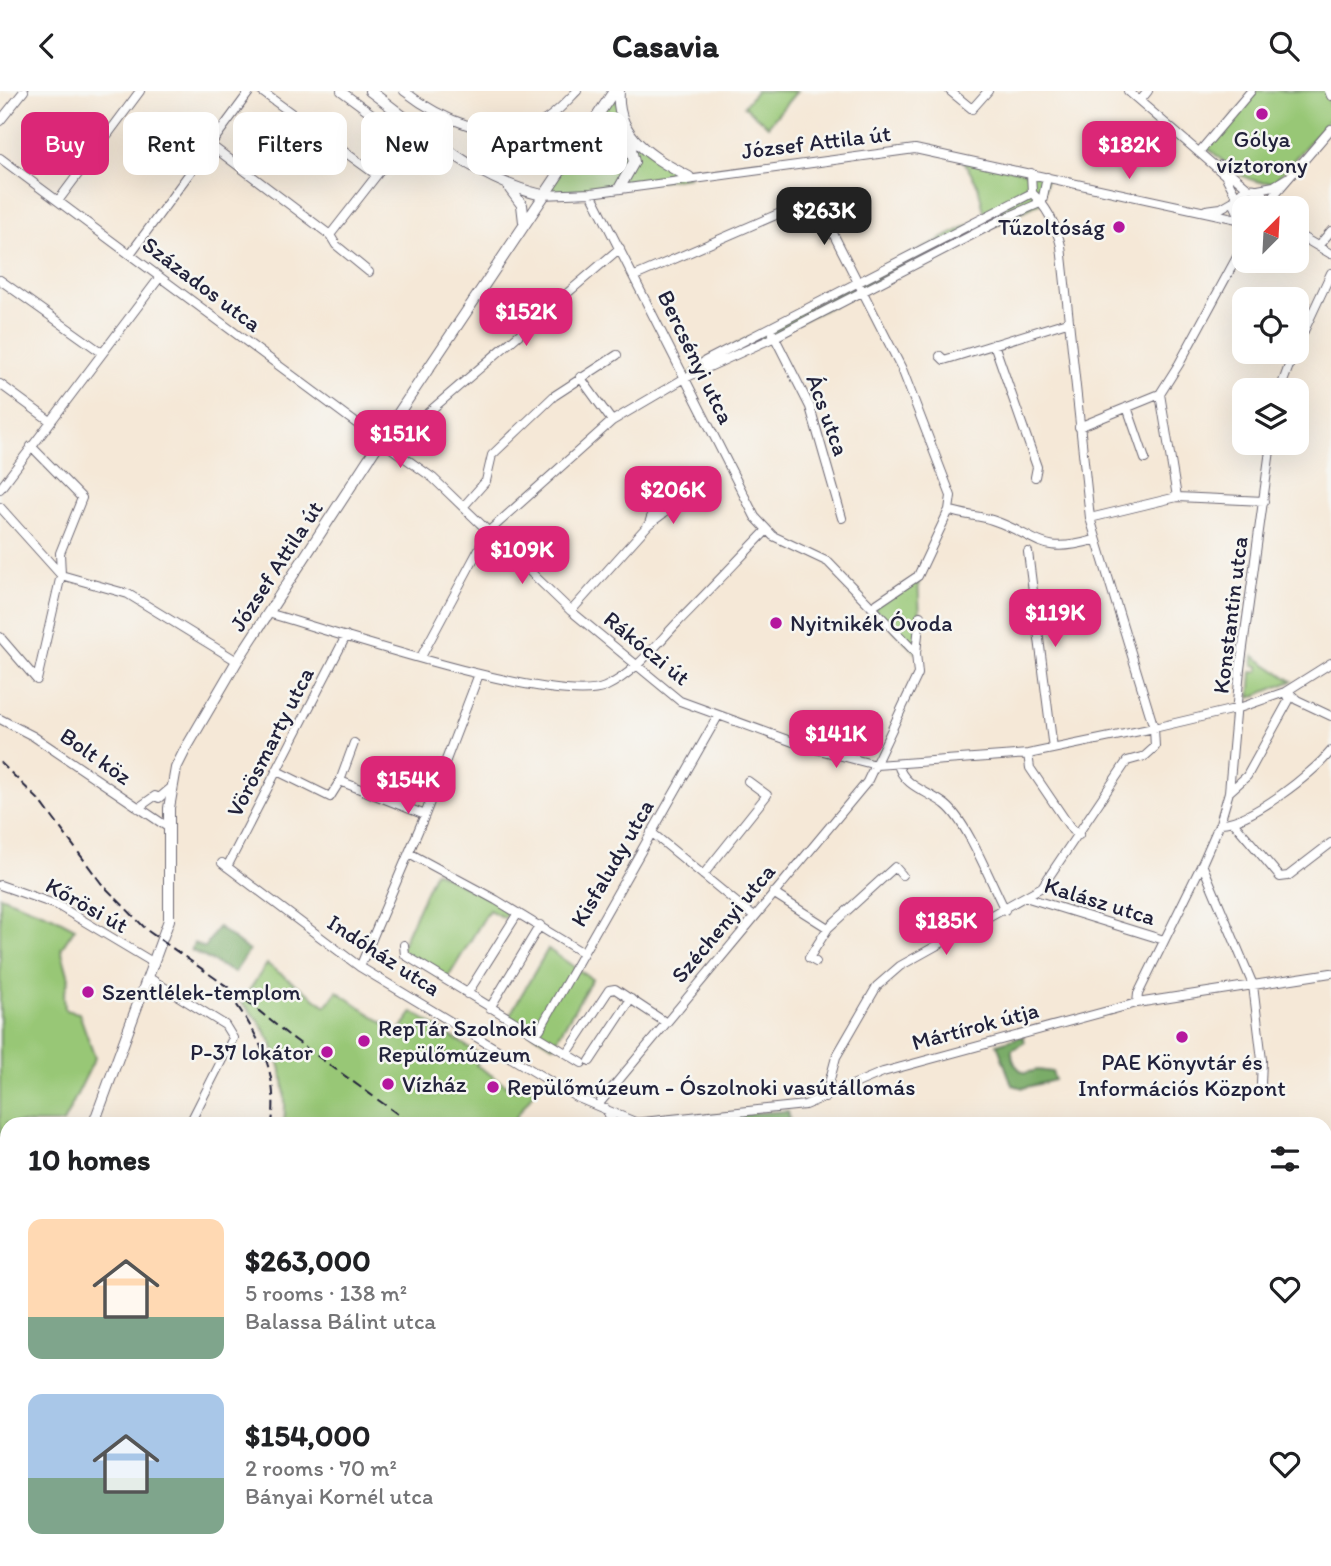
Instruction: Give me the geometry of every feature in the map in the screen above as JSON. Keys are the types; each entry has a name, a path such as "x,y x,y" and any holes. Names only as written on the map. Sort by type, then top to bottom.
{"main road":[{"path":"370,91 398,112"},
{"path":"601,112 616,91"},
{"path":"616,91 618,114 628,132 641,147 689,177"},
{"path":"627,142 634,162 627,174"},
{"path":"453,153 479,172 508,187 542,195 556,175"},
{"path":"620,187 627,175"},
{"path":"508,187 522,205 524,222"},
{"name":"József Attila út","path":"96,1117 169,921 172,787 185,750 237,661 542,195"}],"street":[{"path":"0,121 24,91"},
{"path":"58,201 140,91"},
{"path":"130,254 250,91"},
{"path":"261,91 361,164"},
{"path":"341,91 369,112"},
{"path":"404,91 431,111 460,123 489,129 514,129 540,123 577,91"},
{"path":"950,91 972,109 988,91"},
{"path":"1128,91 1225,175 1235,196"},
{"path":"1140,101 1148,91"},
{"path":"1200,151 1251,91"},
{"path":"1329,91 1331,96"},
{"path":"1276,196 1331,129"},
{"name":"József Attila út","path":"542,195 591,193 689,177 915,149 1232,218"},
{"path":"219,151 330,235 336,245 369,272"},
{"path":"1200,151 1260,196"},
{"name":"Százados utca","path":"0,158 381,440"},
{"path":"825,1098 836,1057 877,986 900,966 1005,910 1042,887 1127,761 1152,753 1155,747 1154,728 1094,540 1060,246 1056,228 1042,202 1032,193 1031,173"},
{"path":"330,235 374,175"},
{"path":"1042,202 1047,177"},
{"name":"József Attila út","path":"1240,196 1253,189 1274,186 1289,177"},
{"name":"Bercsényi utca","path":"591,193 635,276 742,495 766,531 828,562 916,653"},
{"path":"421,657 488,532 612,421 685,378 775,337 860,286 1032,193"},
{"path":"635,276 815,198 902,369 951,496 949,510 918,576 872,607"},
{"name":"József Attila út","path":"1200,211 1221,208 1232,201"},
{"path":"685,378 705,361 770,328 1042,202"},
{"path":"1319,245 1331,231"},
{"path":"1309,240 1331,254"},
{"path":"398,451 402,438 418,422 620,247"},
{"path":"1079,426 1160,394 1179,365 1232,266"},
{"path":"1309,321 1331,274"},
{"path":"1,486 160,277"},
{"path":"0,280 101,352"},
{"path":"940,356 944,360 1067,322"},
{"name":"Ács utca","path":"770,328 810,407 842,518"},
{"path":"994,344 1037,467 1035,477"},
{"path":"463,507 486,481 492,455 580,377 617,355"},
{"path":"580,377 612,421"},
{"path":"0,384 49,420"},
{"path":"1160,394 1177,497"},
{"path":"1127,407 1146,459"},
{"name":"Rákóczi út","path":"381,440 433,478 571,611 680,701 804,746 876,765 1028,754 1154,728 1239,708 1286,692 1331,663"},
{"path":"0,637 37,680 61,575 60,553 82,498 31,446"},
{"name":"Konstantin utca","path":"1137,1003 1138,994 1220,823 1229,792 1239,708 1240,669 1270,455"},
{"path":"1090,518 1177,497 1264,501"},
{"path":"0,507 61,575 128,594 237,661"},
{"path":"949,510 1014,528 1043,546 1071,547 1094,540"},
{"path":"571,611 649,524"},
{"path":"268,613 479,674 539,687 575,691 604,687 636,666 766,531"},
{"path":"1028,552 1053,749"},
{"path":"876,765 918,674 916,653 920,616"},
{"name":"Vörösmarty utca","path":"225,865 346,636"},
{"path":"360,967 425,815 479,674"},
{"path":"1286,692 1331,716"},
{"name":"Konstantin utca","path":"1229,792 1247,776 1289,700 1286,692"},
{"name":"Kisfaludy utca","path":"540,1029 718,716"},
{"name":"Bolt köz","path":"0,719 33,736 169,828"},
{"path":"277,771 330,797 340,781 354,743"},
{"path":"1220,823 1235,824 1286,793 1331,751"},
{"path":"1028,754 1030,768 1079,835"},
{"path":"898,764 900,772 911,784 947,805 960,822 1005,910"},
{"name":"Széchenyi utca","path":"602,1107 665,1022 867,782 876,765"},
{"path":"340,781 425,815"},
{"path":"703,875 767,795 748,781"},
{"path":"138,809 155,796 159,798 172,787"},
{"path":"1235,824 1280,877 1288,876 1331,843"},
{"path":"651,832 753,916"},
{"path":"409,853 540,925 583,953"},
{"path":"1202,864 1253,985 1262,1060 1261,1084"},
{"name":"Indóház utca","path":"225,865 360,967 576,1097 622,1117"},
{"path":"816,962 809,958 828,929 895,867 902,874"},
{"name":"Kőrösi út","path":"0,885 57,905 154,963"},
{"path":"773,893 828,929"},
{"name":"Kalász utca","path":"1025,898 1164,940"},
{"path":"467,994 518,913"},
{"path":"490,1008 540,925"},
{"path":"404,945 405,955 490,1008 586,1062 631,999"},
{"name":"Mártírok útja","path":"694,1117 784,1108 825,1098 895,1068 1137,1003 1331,973"},
{"path":"149,978 225,1025 233,1038 193,1117"},
{"path":"570,1049 609,990 615,989 665,1022"},
{"path":"602,1107 609,1117"}],"green space":[{"path":"614,91 621,112 599,112"},
{"path":"756,91 797,91 768,126 744,106"},
{"path":"1256,91 1328,91 1331,118 1274,182 1246,178 1208,148"},
{"path":"627,129 689,177 542,195 556,175 627,175"},
{"path":"962,158 1047,177 1042,202 685,378 705,361 988,215 984,212 978,186"},
{"path":"918,576 920,616 916,653 872,607"},
{"path":"1254,656 1292,681 1250,698 1252,672 1258,672 1259,666 1253,665"},
{"path":"435,871 509,908 504,918 489,910 446,981 400,949"},
{"path":"0,896 75,928 61,949 69,978 64,995 65,1010 79,1013 95,1058 66,1117 0,1117"},
{"path":"218,927 249,951 234,973 191,950 194,943 205,948"},
{"path":"548,949 592,979 553,1046 508,1018"},
{"name":"RepTár Szolnoki Repülőmúzeum","path":"267,964 326,1006 337,991 398,1033 413,1012 482,1056 476,1065 514,1090 521,1082 535,1090 516,1117 284,1117 284,1089 277,1057 263,1028 241,1002"},
{"path":"1023,1036 1025,1042 1012,1050 1013,1061 1025,1073 1038,1070 1052,1072 1055,1080 1023,1088 1012,1085 997,1044"},
{"path":"788,1111 789,1117 692,1117"}],"railway":[{"path":"0,762 41,802 101,883 148,931 242,997 287,1034 402,1117"},
{"path":"228,993 249,1023 264,1054 272,1087 272,1117"}],"place":[{"name":"Gólya víztorony","path":"1262,114"},
{"name":"Tűzoltóság","path":"1119,227"},
{"name":"Nyitnikék Óvoda","path":"776,623"},
{"name":"Szentlélek-templom","path":"88,992"},
{"name":"PAE Könyvtár és Információs Központ","path":"1182,1037"},
{"name":"RepTár Szolnoki Repülőmúzeum","path":"364,1041"},
{"name":"P-37 lokátor","path":"327,1052"},
{"name":"Vízház","path":"388,1084"},
{"name":"Repülőmúzeum - Ószolnoki vasútállomás","path":"493,1087"}]}
